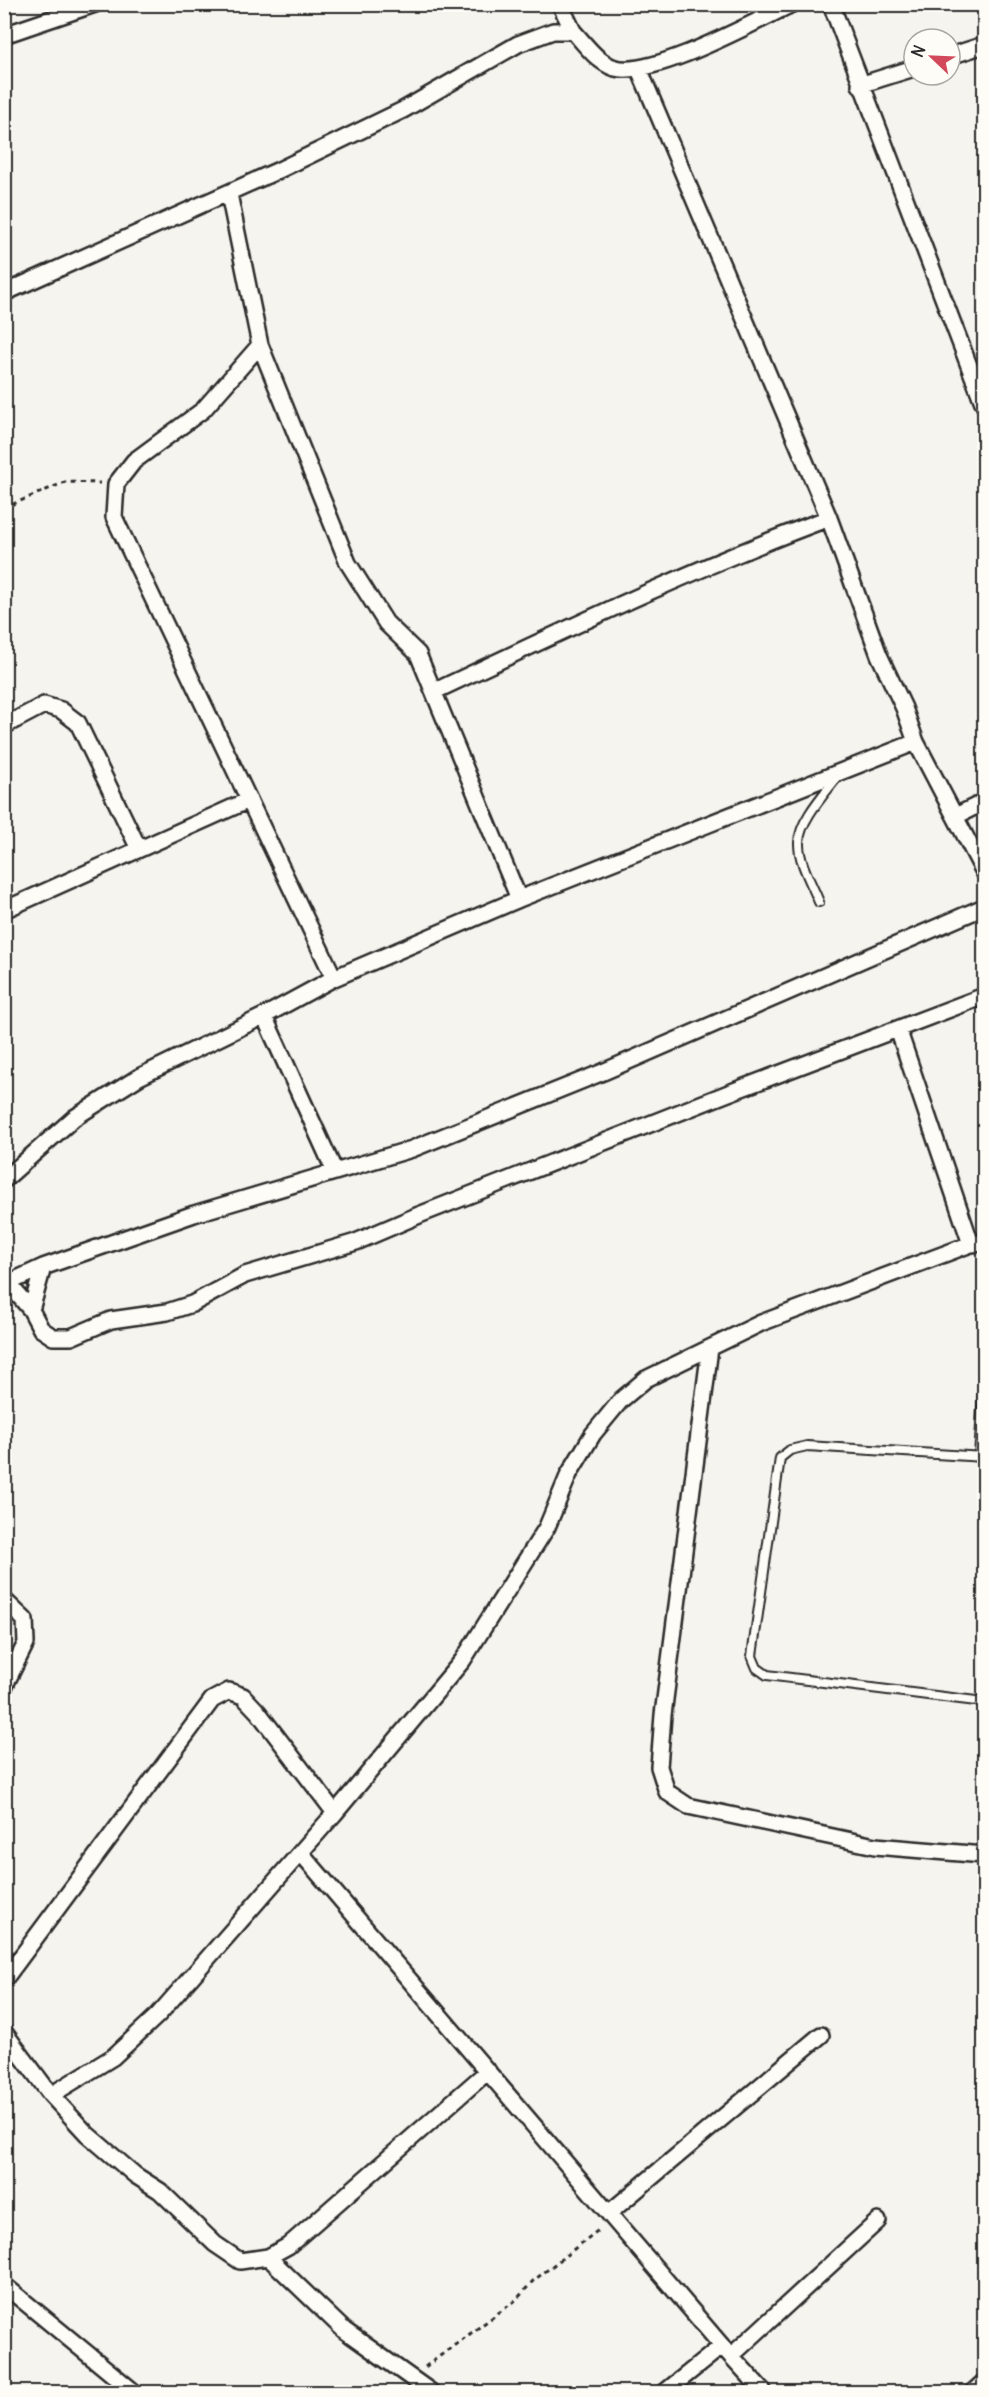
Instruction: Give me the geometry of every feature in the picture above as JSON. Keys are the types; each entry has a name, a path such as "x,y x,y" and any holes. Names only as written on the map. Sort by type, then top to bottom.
{"street":[{"path":"4,35 95,4"},
{"path":"560,4 573,31 594,54 614,68 639,69 685,54 792,4"},
{"path":"831,4 984,405"},
{"path":"4,293 229,194 403,110 518,44 553,31 573,31"},
{"path":"962,52 984,45"},
{"path":"639,69 829,518 879,654 904,708 916,742 984,872"},
{"path":"860,85 902,72"},
{"path":"229,194 260,345 348,563 386,623 418,654 519,899"},
{"path":"260,345 203,410 134,461 116,484 114,517 334,978"},
{"path":"435,692 671,580 829,518"},
{"path":"4,726 44,705 61,710 78,723 139,849"},
{"path":"4,1180 74,1118 138,1077 264,1016 334,978 519,899 916,742"},
{"path":"4,910 249,800"},
{"path":"956,816 984,802"},
{"path":"984,907 603,1072 412,1149 194,1214 44,1267 6,1284 31,1310 41,1329 53,1337 72,1337 111,1320 167,1312 192,1304 244,1275 356,1242 726,1094 984,996"},
{"path":"264,1016 335,1172"},
{"path":"51,2095 113,2057 158,2015 301,1853 463,1660 547,1527 569,1474 600,1426 621,1400 646,1379 761,1323 978,1244 898,1029"},
{"path":"31,1310 44,1267"},
{"path":"710,1348 663,1714 659,1767 667,1792 688,1806 875,1846 984,1855"},
{"path":"4,1600 25,1620 26,1643 4,1687"},
{"path":"4,1980 212,1700 229,1691 243,1696 258,1712 335,1813"},
{"path":"301,1853 726,2351 764,2392"},
{"path":"4,2032 51,2095 87,2134 135,2175 160,2191 215,2244 240,2261 268,2257 288,2246 488,2071"},
{"path":"611,2216 821,2035"},
{"path":"665,2392 726,2351 878,2221"},
{"path":"268,2257 344,2330 431,2392"},
{"path":"4,2285 134,2392"},
{"path":"973,2392 984,2382"}],"lane":[{"path":"819,902 798,844 802,826 841,772"},
{"path":"984,1378 982,1457 807,1446 785,1452 780,1458 774,1489 752,1656 757,1668 767,1675 984,1702"}],"path":[{"path":"4,508 65,482 116,484"},
{"path":"412,2377 516,2300 533,2281 611,2216"}]}
